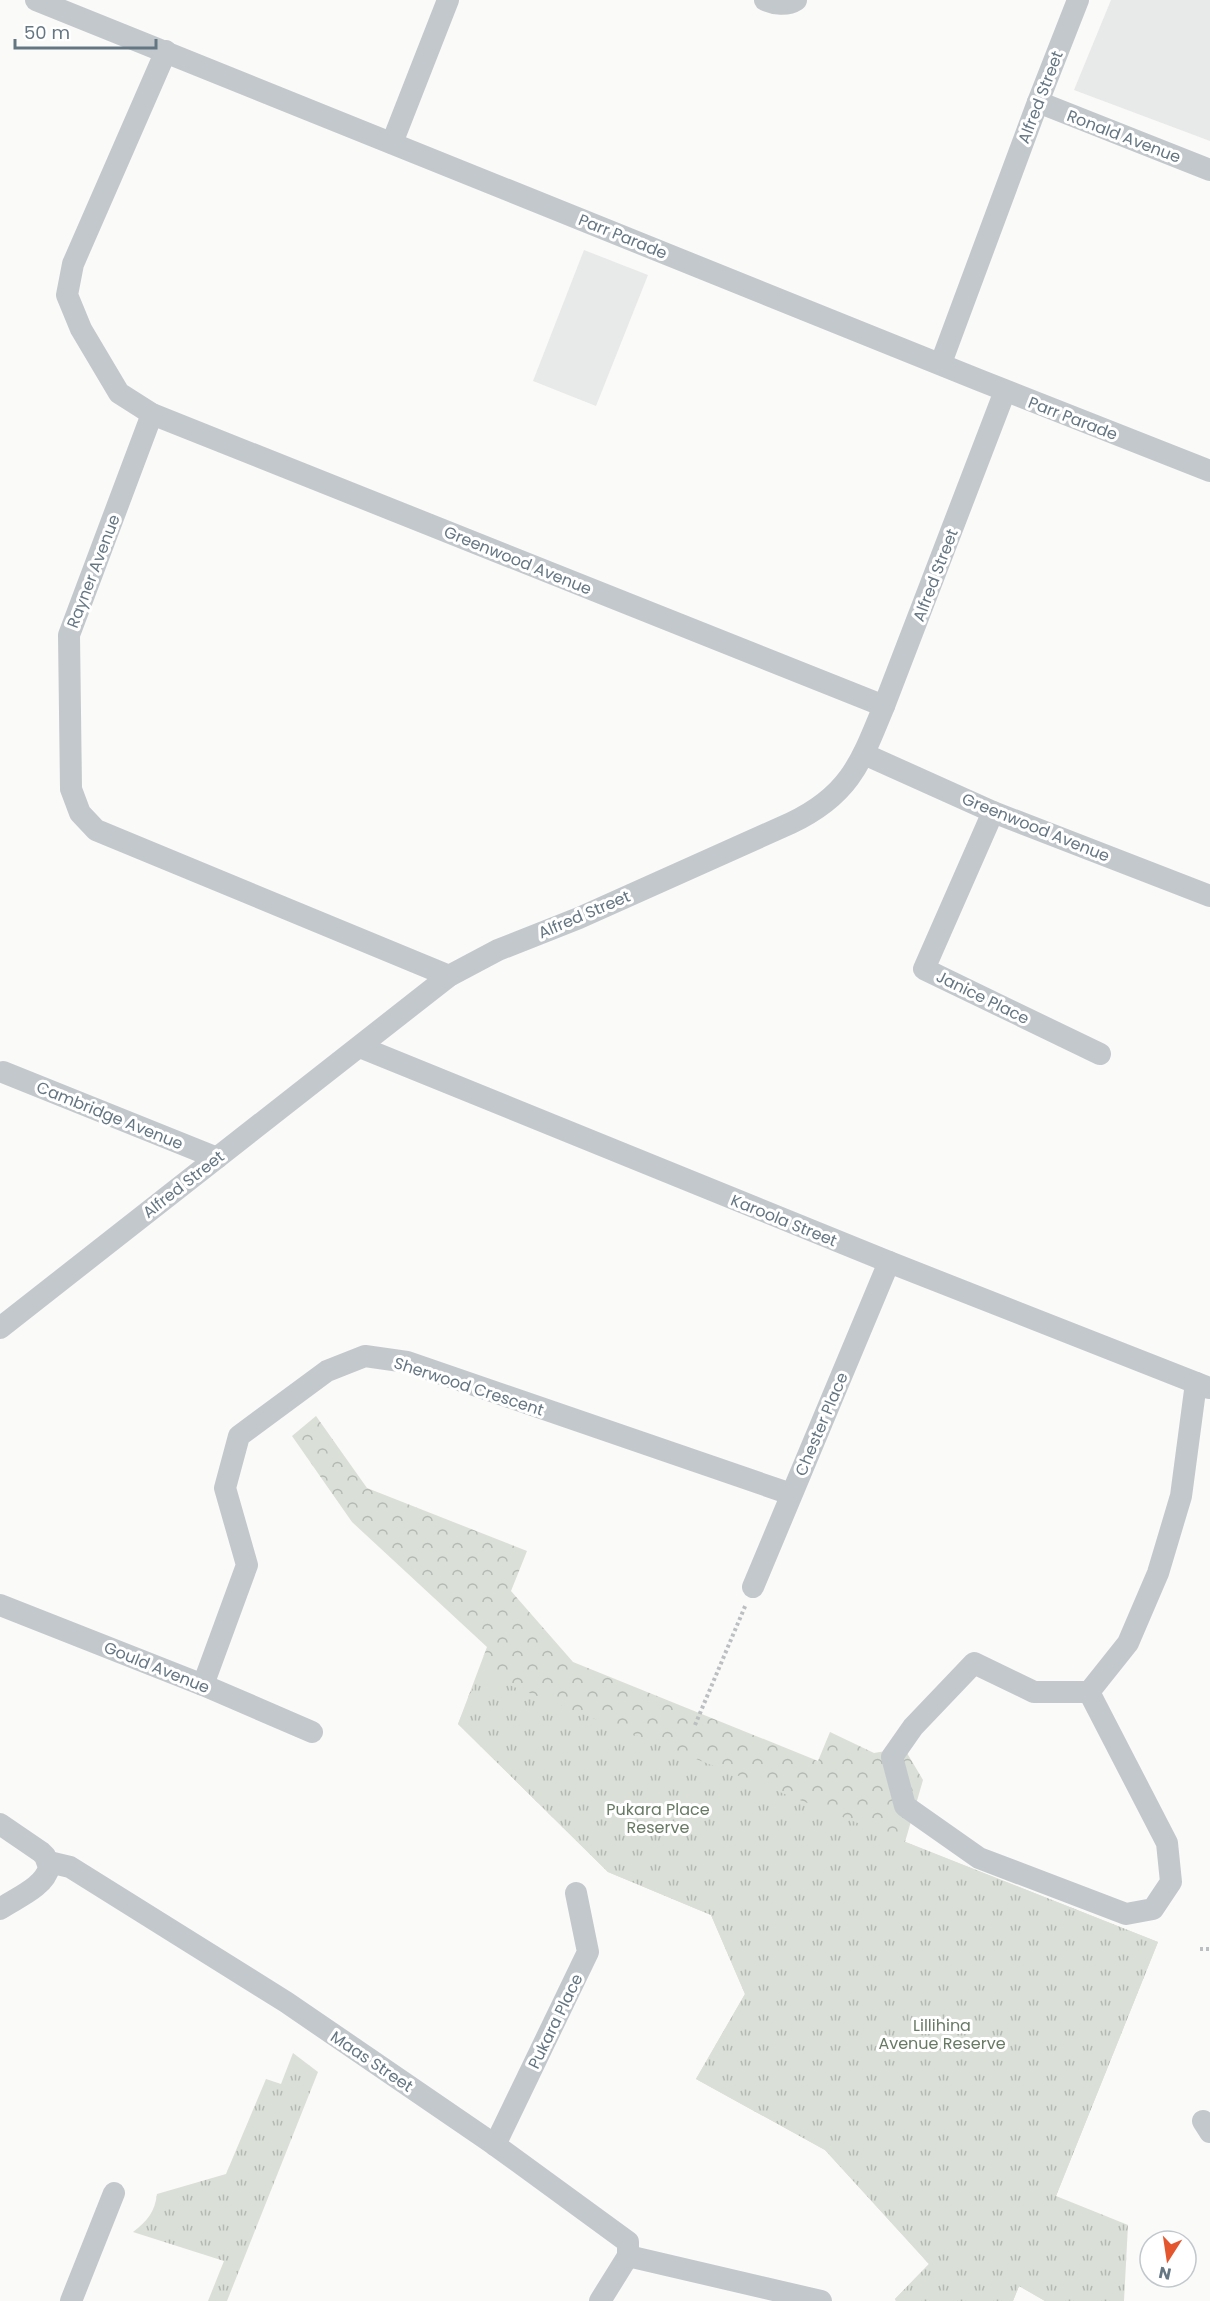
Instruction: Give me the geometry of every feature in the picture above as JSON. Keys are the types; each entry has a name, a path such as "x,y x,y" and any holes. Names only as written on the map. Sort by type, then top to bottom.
{"street":[{"name":"Parr Parade","path":"36,0 1005,391 1210,471"},
{"path":"392,143 448,0"},
{"path":"765,0 775,4 796,0"},
{"name":"Alfred Street","path":"940,363 1078,0"},
{"path":"152,414 120,393 81,329 67,295 73,264 166,51"},
{"name":"Ronald Avenue","path":"1038,102 1210,170"},
{"name":"Alfred Street","path":"0,1328 449,976 498,950 579,918 805,817 840,790 854,773 864,754 884,706 1005,391"},
{"name":"Greenwood Avenue","path":"152,414 884,706"},
{"name":"Rayner Avenue","path":"152,414 69,635 71,789 80,813 96,830 449,976"},
{"name":"Greenwood Avenue","path":"864,754 993,812 1210,896"},
{"name":"Janice Place","path":"993,812 924,969 1100,1054"},
{"name":"Karoola Street","path":"360,1047 889,1262 1203,1386"},
{"name":"Cambridge Avenue","path":"3,1072 217,1158"},
{"name":"Chester Place","path":"753,1587 889,1262"},
{"name":"Sherwood Crescent","path":"203,1685 247,1566 225,1488 239,1436 327,1371 365,1356 407,1362 791,1494"},
{"path":"1089,1692 1128,1643 1158,1573 1181,1496 1203,1386"},
{"name":"Gould Avenue","path":"0,1605 203,1685 312,1732"},
{"path":"974,1663 1034,1692 1089,1692 1167,1843 1171,1882 1153,1910 1126,1914 979,1858 905,1806 892,1757 914,1727 974,1663"},
{"path":"0,1824 41,1852 49,1862 48,1872 43,1879 0,1909"},
{"name":"Maas Street","path":"49,1862 70,1867 286,2002 495,2145 628,2241 628,2256"},
{"name":"Pukara Place","path":"495,2145 588,1952 576,1893"},
{"path":"71,2301 114,2193"},
{"path":"600,2301 628,2256 821,2301"}],"path":[{"path":"695,1725 753,1587"},
{"path":"1200,1949 1210,1949"}],"shaded area":[{"path":"1111,0 1210,0 1210,141 1074,90"},
{"path":"584,250 648,275 596,406 533,381"}],"green space":[{"name":"Lillihina Avenue Reserve","path":"316,1416 367,1488 527,1551 511,1591 573,1662 818,1761 830,1732 874,1753 904,1748 923,1780 905,1842 1158,1942 1056,2196 1045,2301 1019,2286 1013,2301 896,2301 895,2299 929,2264 825,2150 696,2079 745,1994 711,1915 608,1872 458,1724 487,1647 352,1522 292,1436"},
{"name":"Lillihina Avenue Reserve","path":"479,1673 1158,1942 1056,2196 1128,2225 1124,2301 1045,2301 1019,2286 1013,2301 896,2301 895,2299 929,2264 825,2150 696,2079 745,1994 711,1915 608,1872 458,1724"},
{"path":"293,2053 318,2072 227,2301 208,2301 224,2261 133,2232 150,2216 157,2194 226,2174 266,2079 281,2084"}],"park label":[{"name":"Pukara Place Reserve","path":"658,1818"}]}
